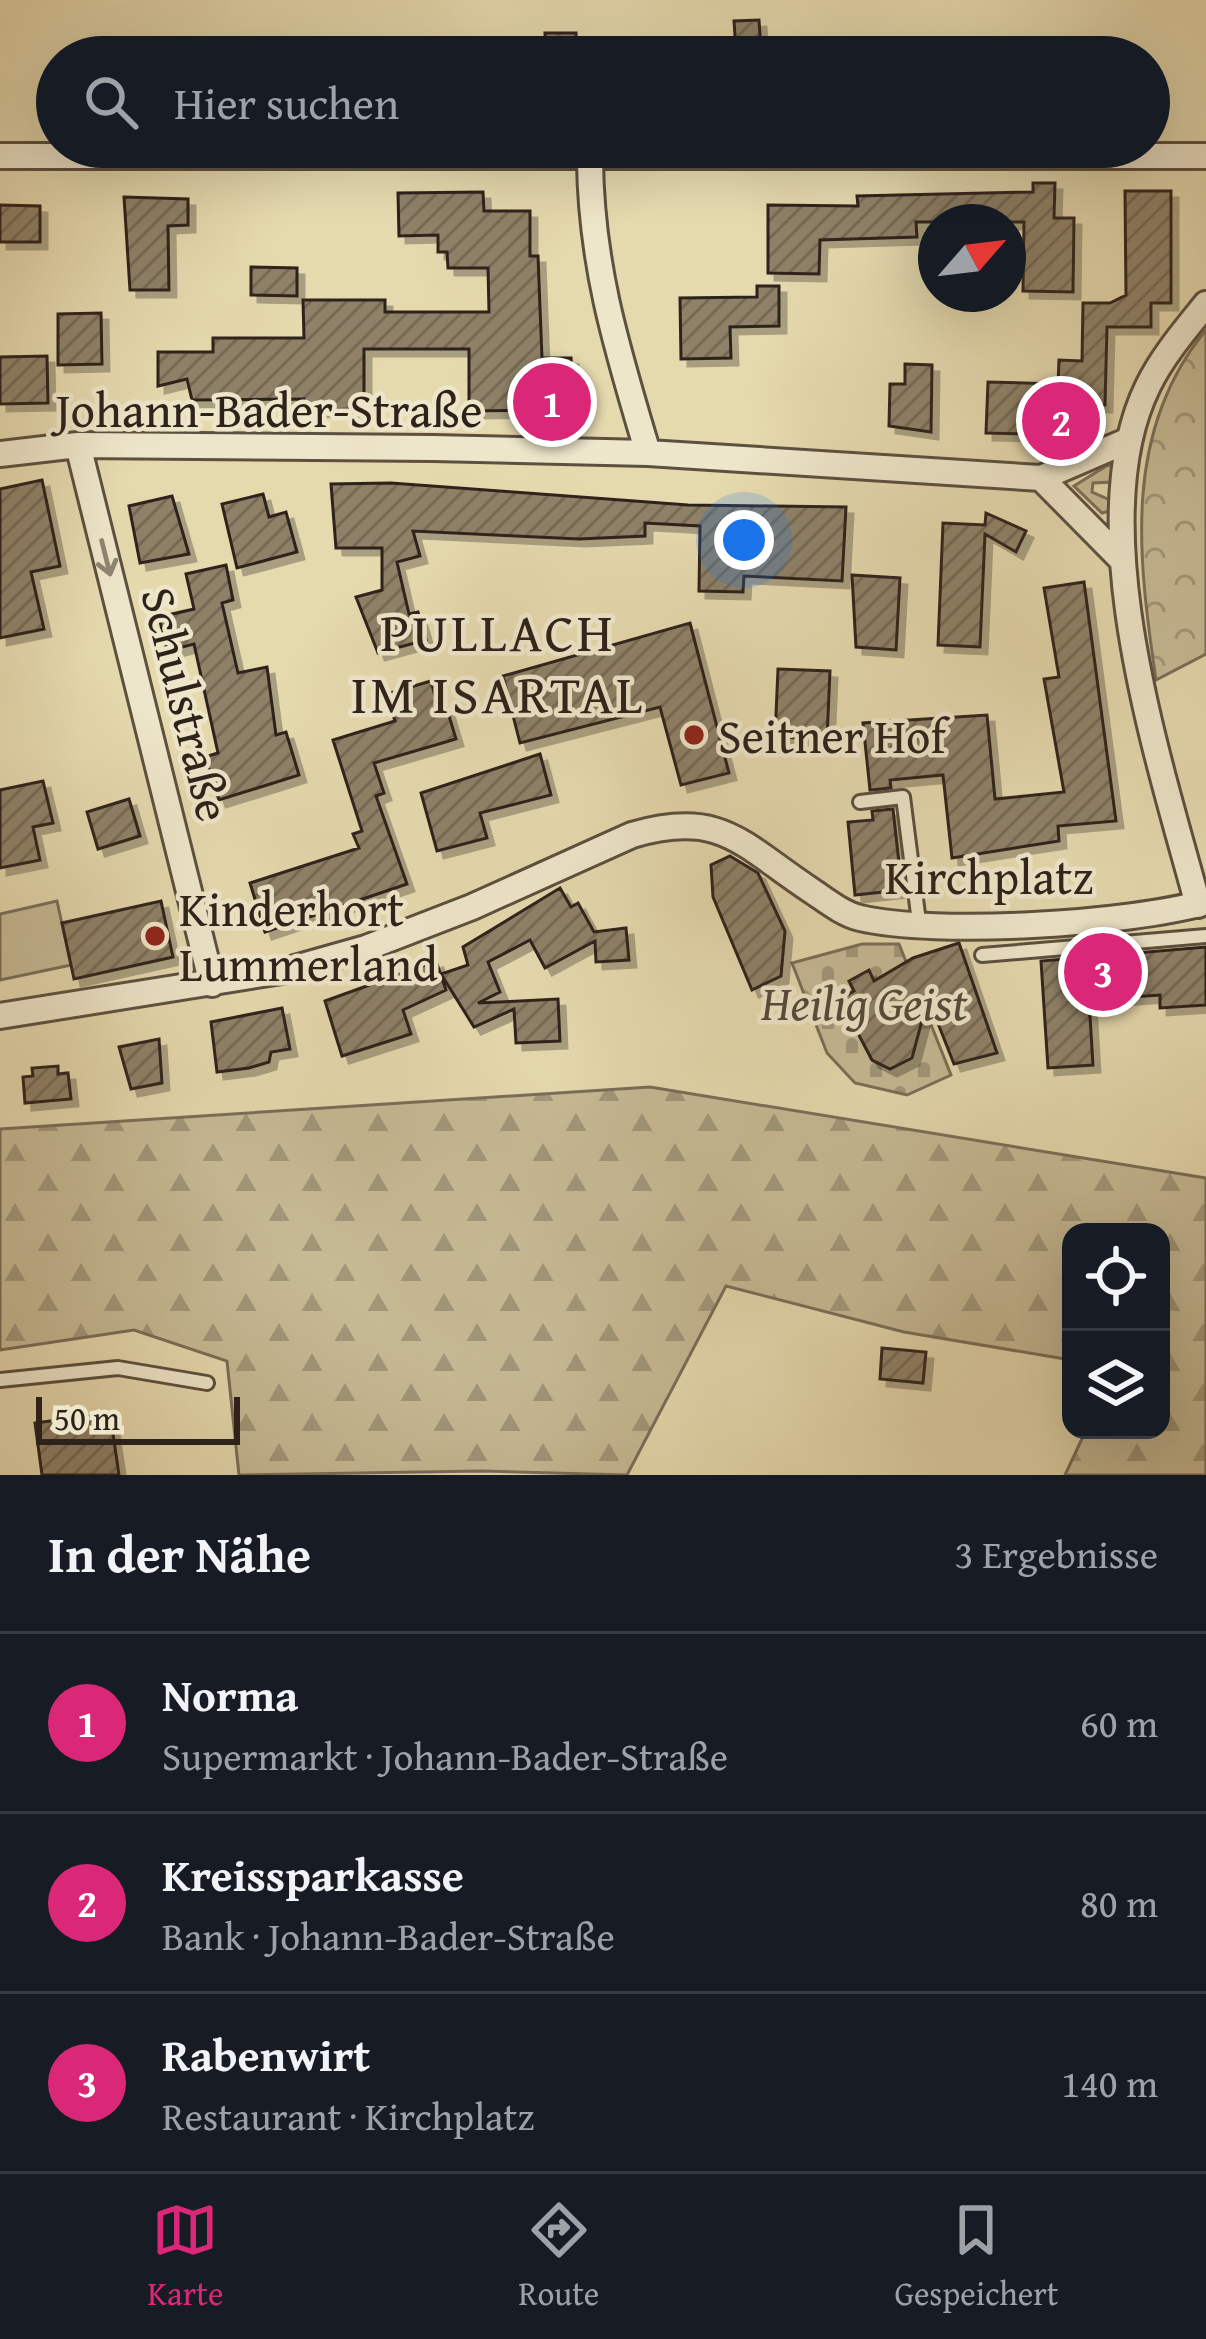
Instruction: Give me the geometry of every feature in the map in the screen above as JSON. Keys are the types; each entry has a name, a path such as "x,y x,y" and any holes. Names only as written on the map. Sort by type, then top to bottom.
{"street":[{"path":"0,156 36,156"},
{"path":"1170,156 1206,156"},
{"path":"590,168 590,225 601,292 648,453"},
{"path":"1202,904 1147,713 1120,558 1129,440 1148,386 1206,304"},
{"name":"Johann-Bader-Straße","path":"0,454 78,445 648,453 1041,478 1129,440"},
{"name":"Schulstraße","path":"78,445 212,984"},
{"path":"1041,478 1120,558"},
{"name":"Kirchplatz","path":"212,984 288,970 366,948 632,835 675,822 723,832 856,917 1061,922 1202,904"},
{"path":"0,1016 212,984"}],"lane":[{"path":"860,802 903,797 919,922"},
{"path":"982,955 1206,936"},
{"path":"0,1380 118,1368 207,1383"}],"green space":[{"path":"1206,330 1206,654 1156,680 1142,542 1149,453 1160,410 1179,369"},
{"path":"1108,465 1113,467 1113,482 1093,483 1092,492 1112,501 1110,511 1102,513 1074,486"},
{"path":"57,901 71,965 0,980 0,914"},
{"name":"Heilig Geist","path":"862,944 899,944 951,1075 907,1095 855,1083 827,1053 792,963"},
{"path":"650,1087 1206,1178 1206,1475 1065,1475 1082,1439 1170,1439 1170,1223 1062,1223 1062,1358 904,1332 726,1286 627,1475 481,1471 239,1475 227,1361 134,1330 0,1350 0,1129"}],"building":[{"path":"759,20 760,36 735,36 734,21"},
{"path":"545,33 576,33 576,36"},
{"path":"1033,183 1055,183 1054,218 1074,218 1073,292 1026,291 1026,204 918,204 917,237 820,240 819,274 768,273 768,205 858,206 857,196 1033,192"},
{"path":"1125,191 1171,191 1171,303 1151,303 1151,327 1107,327 1105,405 1067,404 1066,435 986,433 988,382 1058,384 1059,360 1082,361 1083,303 1110,303 1126,295"},
{"path":"483,192 484,211 530,211 530,256 538,256 542,358 571,358 572,410 469,411 469,349 364,349 364,409 304,410 304,399 192,400 187,379 158,386 158,352 213,352 213,338 304,338 303,300 385,300 385,312 489,312 488,268 448,268 447,252 438,252 438,235 399,236 398,193"},
{"path":"124,197 188,199 188,225 168,226 169,290 130,290"},
{"path":"0,205 40,206 40,242 0,242"},
{"path":"251,267 297,268 297,296 251,295"},
{"path":"757,286 779,286 779,326 730,327 731,358 681,359 680,298 757,297"},
{"path":"101,313 102,364 58,365 58,314"},
{"path":"47,356 48,403 0,404 0,357"},
{"path":"905,364 932,365 931,432 889,426 890,384 905,384"},
{"path":"42,480 60,566 31,572 44,629 0,638 0,489"},
{"path":"391,483 688,505 846,507 842,581 744,576 743,592 699,591 700,526 645,523 645,536 579,539 413,531 420,556 397,562 409,614 418,612 426,640 378,653 356,597 382,590 382,548 336,548 331,484"},
{"path":"263,494 269,517 286,512 297,552 237,568 222,504"},
{"path":"172,496 189,554 140,563 129,506"},
{"path":"986,513 1026,531 1016,552 985,534 980,647 938,645 943,523 985,525"},
{"path":"226,565 233,600 222,603 238,673 267,667 276,735 286,732 299,775 219,800 205,757 218,753 194,644 167,651 159,617 194,609 186,574"},
{"path":"852,575 900,578 896,650 856,647"},
{"path":"1084,582 1116,821 1058,826 1059,841 952,858 943,775 890,780 891,788 870,790 863,723 987,715 995,799 1064,792 1044,679 1059,677 1044,588"},
{"path":"690,623 729,773 681,785 660,707 520,743 503,676"},
{"path":"778,669 830,671 827,739 775,737"},
{"path":"431,681 439,711 447,709 456,739 374,763 384,793 376,796 407,884 265,932 250,883 359,848 353,834 362,831 333,740 395,721 387,694"},
{"path":"540,754 551,795 480,813 487,838 437,851 421,793"},
{"path":"43,781 53,823 33,827 40,860 0,868 0,790"},
{"path":"129,799 140,836 98,849 87,812"},
{"path":"893,809 902,890 855,895 848,822 873,820 872,811"},
{"path":"730,856 758,873 785,931 781,976 752,990 713,897 711,865"},
{"path":"560,888 571,907 578,903 594,932 626,928 629,960 596,962 595,941 545,968 530,940 488,962 500,992 478,1003 558,999 560,1041 516,1043 514,1009 474,1027 441,974 468,965 463,947"},
{"path":"161,901 173,957 74,979 62,923"},
{"path":"959,943 997,1053 954,1064 928,998 912,1058 890,1069 872,1060 840,999 854,991 849,981 869,970 874,981 913,958"},
{"path":"1206,947 1206,1005 1160,1008 1160,995 1089,1000 1093,1065 1048,1068 1041,961"},
{"path":"436,961 446,990 403,1010 411,1034 342,1056 325,1001"},
{"path":"282,1008 290,1049 271,1052 269,1062 217,1072 211,1022"},
{"path":"159,1039 162,1083 131,1089 119,1047"},
{"path":"58,1066 58,1074 68,1073 71,1099 25,1103 23,1077 33,1076 32,1068"},
{"path":"882,1348 926,1352 923,1383 880,1379"},
{"path":"110,1413 119,1475 42,1475 35,1423"}],"place":[{"name":"Norma","path":"552,402"},
{"name":"Kreissparkasse","path":"1061,421"},
{"name":"Seitner Hof","path":"694,735"},
{"name":"Kinderhort Lummerland","path":"155,936"},
{"name":"Rabenwirt","path":"1103,972"}],"district":[{"name":"PULLACH IM ISARTAL","path":"498,662"}]}
